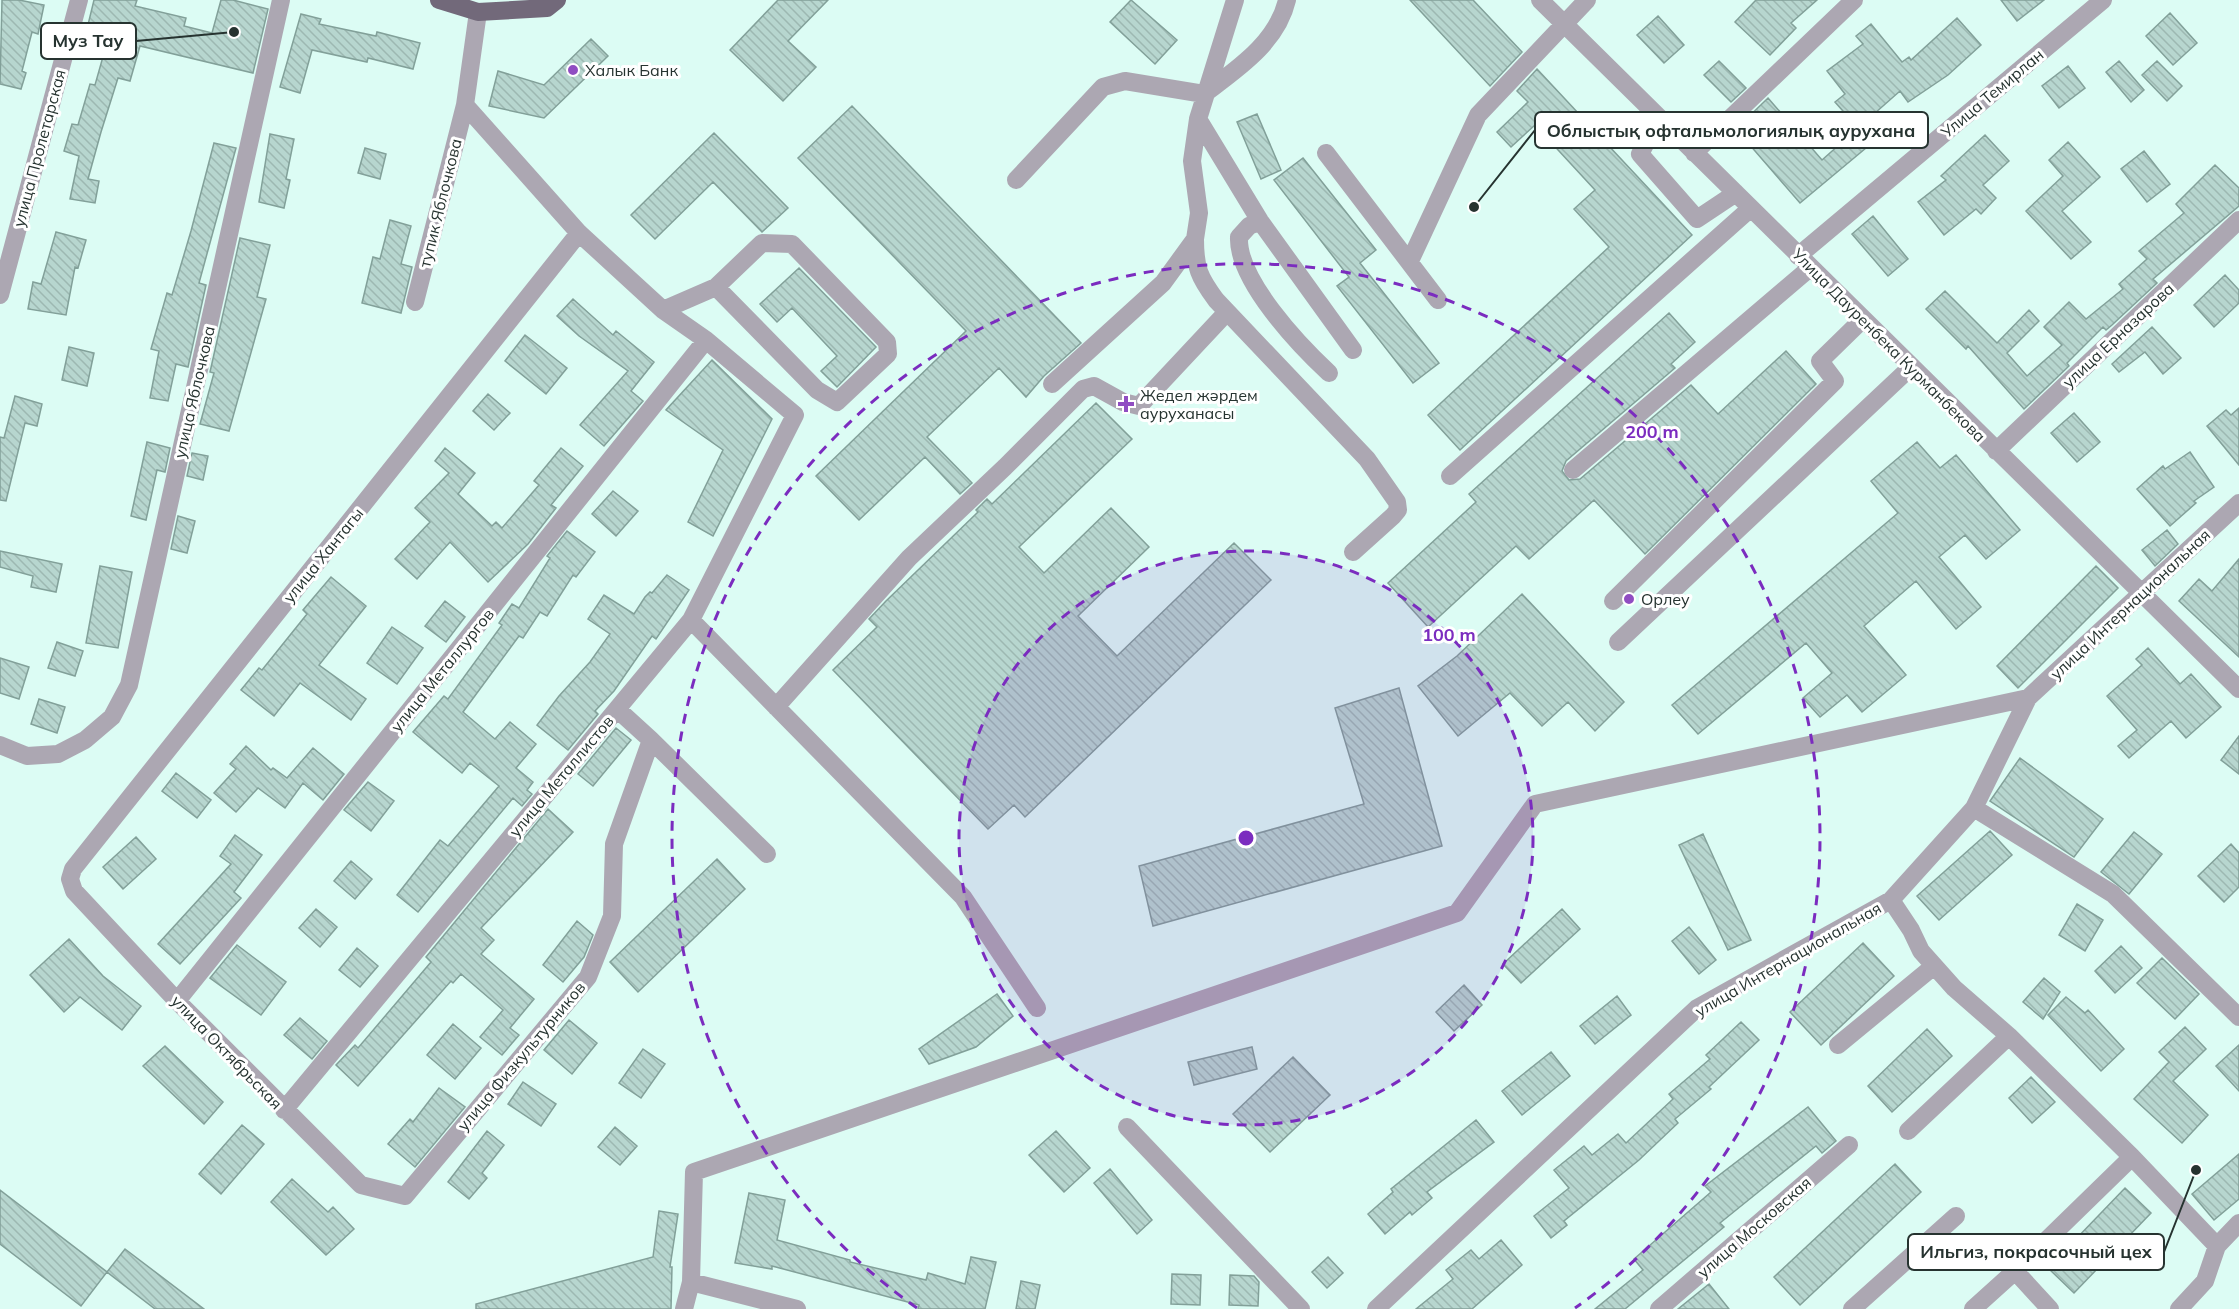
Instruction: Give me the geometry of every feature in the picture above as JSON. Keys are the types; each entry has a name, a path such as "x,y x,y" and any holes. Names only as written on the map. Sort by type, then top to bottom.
{"main road":[{"path":"439,0 459,3 478,12 547,8 557,0"}],"street":[{"name":"улица Пролетарская","path":"0,295 79,0"},
{"name":"улица Яблочкова","path":"0,746 27,756 58,754 85,740 112,717 129,685 281,0"},
{"path":"1235,0 1204,94 1192,161 1199,213 1195,239 1198,276 1227,312 1367,459 1397,502 1398,510 1393,516 1353,552"},
{"path":"1016,180 1103,87 1125,81 1204,94 1245,63 1276,30 1287,0"},
{"name":"Улица Дауренбека Курманбекова","path":"1540,0 2239,689"},
{"path":"1410,261 1478,115 1587,0"},
{"path":"1694,153 1854,0"},
{"name":"Улица Темирлан","path":"1573,470 1804,262 2103,0"},
{"name":"тупик Яблочкова","path":"415,302 465,105 478,12"},
{"path":"465,105 579,233 663,310 706,340"},
{"path":"1659,118 1640,154 1697,219 1736,193"},
{"path":"1198,119 1260,221 1353,350"},
{"path":"1326,153 1438,300"},
{"path":"1450,476 1751,208"},
{"name":"улица Ерназарова","path":"1996,450 2239,220"},
{"path":"1260,221 1249,226 1239,237 1242,260 1261,294 1309,354 1329,373"},
{"name":"улица Хантагы","path":"70,879 73,869 579,233"},
{"path":"1052,384 1163,283 1195,239"},
{"path":"663,310 716,288 762,243 792,244 887,342 888,354 837,402 817,390 716,288"},
{"path":"776,707 909,558 1083,389 1094,386 1123,402 1139,406 1227,312"},
{"path":"1613,601 1835,381 1820,361 1863,319"},
{"name":"улица Металлистов","path":"284,1110 691,620 795,415 706,340"},
{"name":"улица Металлургов","path":"177,1001 706,340"},
{"path":"1618,642 1911,367"},
{"name":"улица Интернациональная","path":"1376,1309 1697,1008 1891,900 1974,807 2028,698 2239,503"},
{"path":"691,620 963,897 1037,1008"},
{"path":"684,1309 691,1282 694,1172 1457,913 1535,804 2028,698"},
{"path":"617,709 767,854"},
{"name":"улица Физкультурников","path":"405,1196 588,977 612,916 614,844 651,740"},
{"path":"1974,807 2113,894 2239,1017"},
{"name":"улица Октябрьская","path":"70,879 74,891 177,1001 361,1185 405,1196"},
{"path":"1891,900 1911,930 1921,951 1954,988 2009,1036 2132,1157 2217,1246"},
{"path":"1838,1045 1934,966"},
{"path":"1908,1131 2009,1036"},
{"path":"1127,1127 1301,1309"},
{"name":"улица Московская","path":"1659,1309 1849,1145"},
{"path":"1973,1309 2132,1157"},
{"path":"1852,1309 1956,1216"},
{"path":"2179,1309 2205,1281 2217,1246 2239,1223"},
{"path":"2015,1271 2050,1309"},
{"path":"691,1282 796,1309"}],"building":[{"path":"2,0 19,0 44,5 38,34 32,32 22,71 26,73 21,89 0,84"},
{"path":"94,0 137,0 135,6 186,18 184,26 212,33 221,0 233,0 268,9 253,73 140,46 130,81 118,78 101,132 88,179 99,181 95,203 70,199 79,156 64,151 72,124 78,125 90,84 95,85 108,39 86,33"},
{"path":"778,0 828,0 788,41 816,67 783,101 730,50"},
{"path":"1131,0 1177,40 1155,64 1110,22"},
{"path":"1410,0 1473,0 1522,52 1490,86"},
{"path":"1756,0 1817,0 1791,23 1796,28 1770,55 1735,22"},
{"path":"2001,0 2044,0 2017,21"},
{"path":"2170,13 2197,43 2173,65 2146,36"},
{"path":"301,14 321,19 319,24 376,36 377,32 420,43 413,69 368,58 367,62 312,50 300,93 280,87"},
{"path":"1658,16 1684,45 1664,63 1637,35"},
{"path":"1957,18 1981,45 1948,75 1908,102 1900,91 1858,128 1835,102 1845,94 1827,71 1863,44 1856,36 1871,24 1902,62 1909,57 1911,60"},
{"path":"591,39 608,56 544,118 489,106 498,71 544,85"},
{"path":"1719,61 1746,88 1731,102 1704,75"},
{"path":"2119,61 2144,90 2131,102 2106,72"},
{"path":"2157,61 2182,86 2167,101 2142,75"},
{"path":"2068,66 2085,88 2059,108 2042,86"},
{"path":"1537,69 1692,235 1460,450 1428,415 1609,247 1574,209 1595,190 1535,125 1511,147 1497,132 1528,102 1517,91"},
{"path":"1768,98 1822,160 1858,128 1872,143 1800,203 1736,129"},
{"path":"852,106 1081,343 1044,376 1026,397 999,368 927,437 972,483 960,494 925,457 859,520 816,476 966,331 798,158"},
{"path":"1257,114 1281,170 1261,179 1237,122"},
{"path":"714,133 788,208 762,232 713,182 655,239 631,215"},
{"path":"270,134 294,139 286,179 290,180 284,208 259,202"},
{"path":"1985,135 2009,161 1983,185 1996,198 1981,214 1976,209 1944,235 1918,202 1946,180 1941,176"},
{"path":"2068,142 2100,177 2062,211 2091,242 2071,259 2026,211 2063,176 2049,160"},
{"path":"214,143 236,148 199,283 206,285 188,367 176,364 168,401 150,398 159,351 151,349 167,293 172,295"},
{"path":"365,148 386,154 380,179 358,173"},
{"path":"2144,151 2170,184 2147,202 2121,169"},
{"path":"1303,158 1376,250 1360,263 1439,363 1413,383 1337,286 1349,277 1274,180"},
{"path":"2215,165 2239,188 2239,206 2153,279 2157,283 2106,330 2103,327 2067,363 2069,366 2024,409 1968,346 1966,349 1926,309 1945,291 1997,343 2029,310 2039,321 2007,353 2027,376 2062,345 2044,327 2069,302 2086,319 2123,289 2119,284 2147,259 2139,251 2184,213 2176,204"},
{"path":"1873,216 1908,259 1888,276 1852,234"},
{"path":"390,220 411,226 401,264 412,267 401,313 362,303 373,257 380,259"},
{"path":"56,232 86,240 78,268 75,267 66,315 28,309 33,282 41,284"},
{"path":"240,238 270,245 257,297 266,299 229,431 200,424 214,373 210,372"},
{"path":"799,268 876,347 837,387 821,371 837,356 792,308 777,322 760,304"},
{"path":"2225,275 2239,290 2239,303 2214,327 2194,305"},
{"path":"573,299 613,335 616,331 654,362 631,391 643,401 604,446 580,425 628,371 579,336 557,316"},
{"path":"1669,313 1695,342 1671,364 1675,368 1566,461 1562,471 1569,480 1580,479 1691,385 1718,414 1786,351 1816,384 1645,554 1594,500 1529,559 1516,546 1428,627 1388,583 1476,502 1469,494"},
{"path":"2152,327 2181,358 2163,374 2145,352 2119,372 2112,364"},
{"path":"525,335 567,368 546,394 505,361"},
{"path":"69,347 94,353 87,386 62,380"},
{"path":"712,360 772,419 713,536 688,522 723,450 666,410"},
{"path":"488,394 510,413 494,430 473,411"},
{"path":"15,396 42,404 37,426 25,423 6,501 0,500 0,437 4,438"},
{"path":"1096,403 1132,439 1019,547 1044,573 1111,508 1149,547 1078,616 1117,656 1234,543 1271,580 1025,817 1014,805 988,829 833,670 877,627 869,619 886,601 978,512 976,510 987,499 992,504"},
{"path":"2239,408 2239,465 2207,426 2226,410 2231,415"},
{"path":"2074,413 2100,442 2077,462 2051,433"},
{"path":"147,442 170,448 165,472 157,470 146,520 131,516"},
{"path":"1917,442 1940,468 1956,455 2020,530 1986,559 1965,535 1939,557 1981,607 1956,629 1916,581 1864,626 1906,675 1862,712 1847,695 1820,717 1803,698 1832,673 1806,643 1698,734 1672,705 1898,513 1871,481"},
{"path":"445,448 475,473 458,494 492,526 496,522 502,528 539,485 534,481 561,448 583,466 551,505 556,508 528,544 488,582 450,542 417,579 395,559 430,522 415,508 449,473 435,461"},
{"path":"2190,452 2214,487 2194,501 2196,503 2170,526 2137,489 2163,466 2165,469"},
{"path":"192,453 208,456 203,480 187,476"},
{"path":"613,491 638,511 616,536 592,514"},
{"path":"178,516 195,521 187,553 171,549"},
{"path":"2167,530 2178,544 2155,566 2142,550"},
{"path":"567,531 595,552 576,577 573,575 547,616 540,612 523,638 519,636 463,712 495,739 510,722 536,744 516,768 533,782 527,790 532,794 522,806 513,798 418,912 397,895 440,840 448,846 499,786 470,763 462,773 413,732 444,696 448,699 502,625 499,623 512,604 519,608 550,558 547,556"},
{"path":"0,551 62,564 56,592 31,587 33,576 0,567"},
{"path":"2239,559 2239,657 2179,601 2199,579 2212,591"},
{"path":"100,566 132,572 118,648 86,643"},
{"path":"2096,566 2118,588 2018,688 1997,666"},
{"path":"667,575 689,590 656,639 652,636 614,691 595,711 598,714 568,750 537,725 559,696 590,662 610,634 588,619 604,595 634,614 645,597 650,592 652,593"},
{"path":"331,577 366,606 319,665 366,699 351,720 300,683 274,716 241,690 259,668 262,670 307,614 303,610"},
{"path":"1522,594 1624,702 1595,731 1568,702 1542,726 1510,693 1458,736 1418,686 1457,656"},
{"path":"445,601 465,617 446,642 425,626"},
{"path":"392,627 423,648 397,684 367,663"},
{"path":"57,642 83,651 75,676 48,668"},
{"path":"2148,648 2180,684 2191,674 2221,707 2186,738 2171,721 2129,758 2118,746 2137,730 2107,696 2142,665 2136,659"},
{"path":"0,658 29,667 19,699 0,693"},
{"path":"1399,688 1442,846 1153,926 1139,866 1364,804 1335,708"},
{"path":"39,699 65,707 57,733 31,724"},
{"path":"616,728 631,740 593,786 578,774"},
{"path":"2239,736 2239,774 2221,760"},
{"path":"246,746 271,770 273,768 287,778 313,748 344,774 323,800 303,783 285,808 258,788 236,812 214,793 236,769 230,764"},
{"path":"2020,758 2103,819 2074,857 1990,801"},
{"path":"176,773 211,800 197,818 162,791"},
{"path":"368,782 394,801 371,831 344,810"},
{"path":"548,809 573,832 481,928 494,940 481,954 534,999 510,1028 519,1035 502,1055 480,1037 503,1010 461,974 453,983 451,981 358,1086 336,1065 355,1045 358,1048 431,962 426,957"},
{"path":"1990,831 2012,855 1939,920 1917,896"},
{"path":"2134,832 2162,854 2129,894 2101,872"},
{"path":"1703,834 1751,940 1728,950 1679,845"},
{"path":"235,835 262,855 234,892 241,898 180,964 158,944 231,864 220,856"},
{"path":"136,837 156,859 123,889 103,867"},
{"path":"2231,844 2239,853 2239,887 2224,902 2198,876"},
{"path":"717,859 745,889 638,992 610,962"},
{"path":"351,861 372,879 355,899 334,881"},
{"path":"2077,904 2103,920 2085,951 2059,935"},
{"path":"316,909 337,927 320,947 299,928"},
{"path":"1562,909 1580,929 1521,983 1503,964"},
{"path":"577,921 593,935 584,957 563,982 543,965"},
{"path":"1689,927 1716,960 1699,974 1672,941"},
{"path":"69,939 103,976 141,1006 122,1030 80,997 64,1012 30,975"},
{"path":"1863,943 1894,976 1821,1045 1790,1012"},
{"path":"237,945 286,982 261,1015 210,978"},
{"path":"2121,946 2142,968 2115,993 2095,971"},
{"path":"357,948 378,966 360,987 339,970"},
{"path":"2162,958 2199,994 2175,1019 2137,983"},
{"path":"2044,978 2060,992 2043,1019 2023,1002"},
{"path":"1464,985 1482,1005 1454,1031 1436,1012"},
{"path":"997,994 1013,1016 976,1047 929,1064 919,1049"},
{"path":"1617,996 1631,1015 1595,1044 1580,1026"},
{"path":"2066,997 2085,1013 2088,1010 2124,1049 2101,1071 2048,1015"},
{"path":"300,1018 327,1041 312,1059 284,1035"},
{"path":"569,1020 597,1043 572,1074 544,1050"},
{"path":"1741,1022 1759,1040 1709,1087 1711,1089 1675,1119 1678,1123 1639,1160 1564,1221 1567,1225 1551,1238 1534,1216 1569,1188 1554,1170 1584,1146 1592,1155 1618,1134 1626,1143 1673,1099 1669,1094 1710,1059 1706,1055"},
{"path":"453,1024 481,1048 455,1079 427,1055"},
{"path":"2185,1027 2206,1049 2173,1081 2208,1115 2182,1143 2134,1099 2169,1062 2159,1052"},
{"path":"1927,1029 1952,1056 1892,1112 1868,1086"},
{"path":"2239,1045 2239,1091 2216,1066"},
{"path":"165,1046 223,1102 204,1124 143,1066"},
{"path":"1252,1047 1257,1069 1194,1085 1188,1062"},
{"path":"643,1049 665,1064 641,1098 619,1083"},
{"path":"1551,1052 1570,1076 1522,1115 1502,1091"},
{"path":"1293,1057 1330,1095 1270,1152 1233,1114"},
{"path":"2031,1077 2055,1102 2032,1123 2009,1098"},
{"path":"523,1082 556,1104 541,1126 508,1104"},
{"path":"439,1088 465,1107 415,1167 388,1144 410,1119 413,1122"},
{"path":"1808,1107 1836,1141 1822,1153 1816,1146 1772,1181 1720,1223 1724,1227 1625,1309 1595,1309 1643,1270 1634,1259 1711,1192 1705,1186"},
{"path":"1476,1120 1494,1142 1427,1192 1432,1198 1412,1215 1410,1212 1385,1234 1368,1214 1393,1192 1391,1189"},
{"path":"242,1125 264,1144 221,1194 199,1174"},
{"path":"615,1127 637,1146 620,1165 598,1147"},
{"path":"487,1131 504,1145 482,1173 487,1178 469,1199 448,1182"},
{"path":"1056,1131 1090,1168 1064,1192 1029,1155"},
{"path":"2239,1154 2239,1199 2214,1220 2192,1194"},
{"path":"1895,1164 1921,1192 1800,1305 1774,1277"},
{"path":"1110,1169 1152,1220 1137,1234 1094,1183"},
{"path":"292,1179 328,1212 333,1207 354,1229 326,1255 271,1202"},
{"path":"2125,1188 2151,1213 2074,1293 2048,1268"},
{"path":"0,1190 107,1272 81,1306 0,1244"},
{"path":"749,1193 785,1200 777,1240 850,1260 850,1262 926,1280 928,1273 965,1284 971,1257 996,1262 985,1309 918,1309 919,1305 772,1266 772,1269 735,1263"},
{"path":"659,1211 678,1214 670,1267 672,1267 671,1309 476,1309 476,1304 653,1257"},
{"path":"1501,1240 1522,1265 1472,1309 1416,1309 1453,1279 1446,1270 1471,1250 1479,1259"},
{"path":"125,1249 204,1309 155,1309 107,1272"},
{"path":"1328,1257 1343,1273 1327,1288 1312,1272"},
{"path":"1172,1274 1201,1275 1200,1305 1171,1304"},
{"path":"1230,1275 1254,1276 1259,1282 1258,1306 1229,1305"},
{"path":"1021,1281 1040,1285 1035,1309 1016,1309"},
{"path":"1709,1284 1729,1309 1678,1309"}],"place":[{"name":"Муз Тау","path":"234,32"},
{"name":"Халык Банк","path":"573,70"},
{"name":"Облыстық офтальмологиялық аурухана","path":"1474,207"},
{"name":"Жедел жәрдем ауруханасы","path":"1126,404"},
{"name":"Орлеу","path":"1629,599"},
{"name":"Ильгиз, покрасочный цех","path":"2196,1170"}]}
